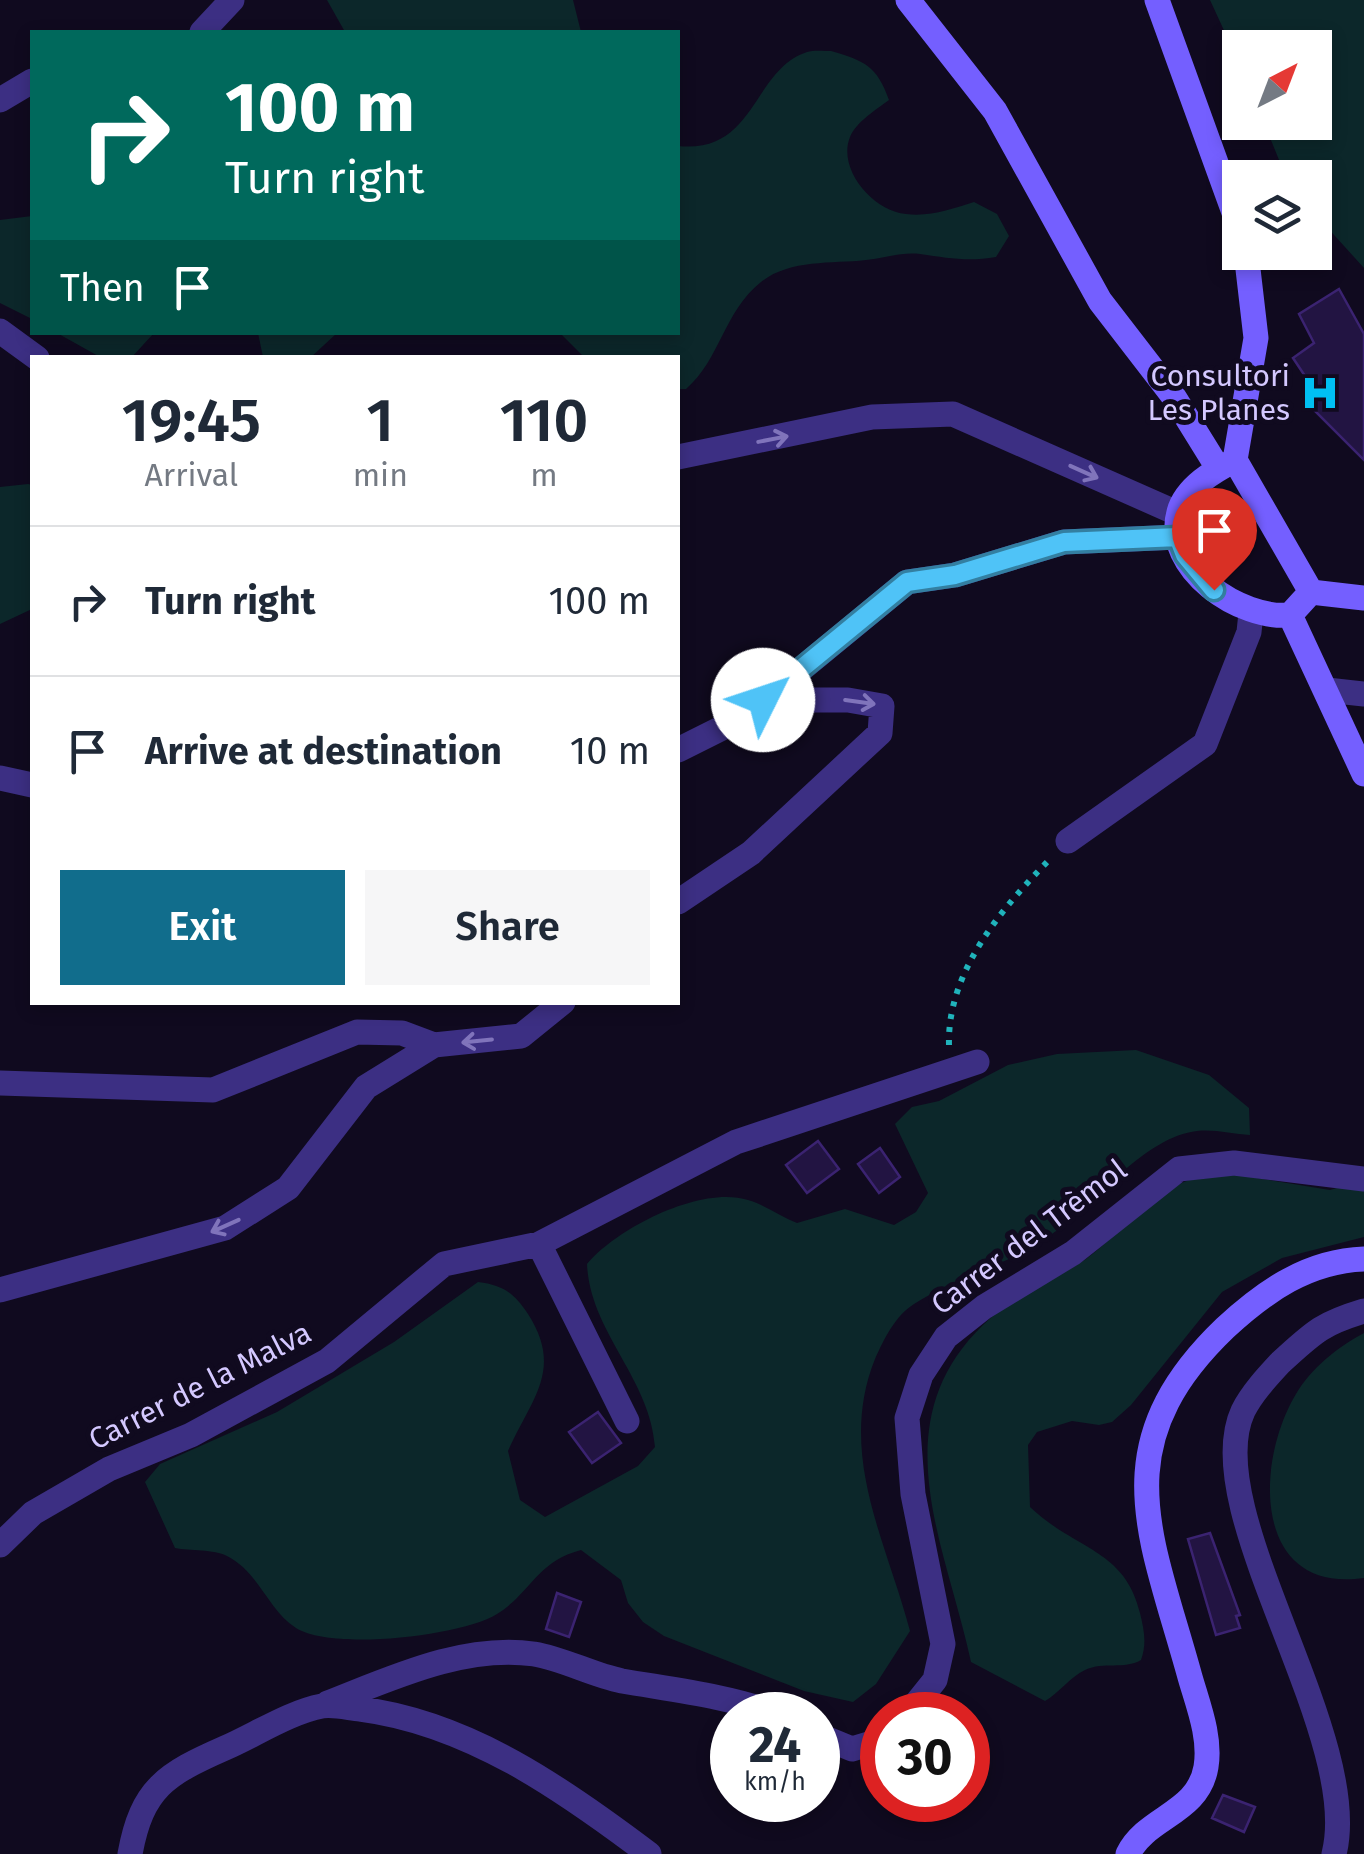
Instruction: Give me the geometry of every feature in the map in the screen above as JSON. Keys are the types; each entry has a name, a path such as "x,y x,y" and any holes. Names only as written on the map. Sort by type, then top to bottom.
{"street":[{"path":"204,30 232,0"},
{"path":"908,0 995,111 1100,301 1227,464 1311,592"},
{"path":"1157,0 1222,179"},
{"path":"0,100 30,82"},
{"path":"1248,270 1256,338 1227,464 1186,496 1178,525 1199,576 1251,613 1290,615"},
{"path":"0,331 33,355"},
{"path":"680,457 872,417 953,414 1178,525"},
{"path":"680,749 742,718 907,582 955,575 1064,542 1178,525"},
{"path":"1311,592 1364,598"},
{"path":"1290,615 1311,592"},
{"path":"1068,841 1205,744 1249,632 1251,613"},
{"path":"1290,615 1364,774"},
{"path":"1328,690 1364,694"},
{"path":"680,901 752,854 880,733 882,706 848,700 763,700"},
{"path":"0,778 30,785"},
{"path":"0,1290 225,1228 288,1188 366,1087 434,1045 521,1036 559,1005"},
{"path":"0,1083 212,1090 357,1032 402,1033 434,1045"},
{"name":"Carrer de la Malva","path":"0,1545 32,1512 94,1478 191,1435 327,1361 444,1264 539,1244 736,1142 978,1062"},
{"name":"Carrer del Trèmol","path":"925,1692 934,1680 943,1644 913,1494 907,1418 920,1375 946,1336 1074,1252 1179,1168 1215,1162 1364,1178"},
{"path":"539,1244 627,1421"},
{"path":"1128,1854 1138,1839 1178,1812 1196,1794 1208,1752 1146,1506 1146,1455 1159,1414 1208,1344 1258,1300 1305,1270 1364,1259"},
{"path":"1334,1854 1338,1839 1332,1768 1235,1474 1242,1412 1269,1374 1322,1324 1364,1311"},
{"path":"130,1854 140,1813 166,1778 191,1762 323,1705 450,1661 512,1652 538,1654 607,1678 710,1697"},
{"path":"323,1705 403,1717 480,1746 570,1797 649,1854"}],"path":[{"path":"950,1071 949,1037 974,952 1012,897 1068,841"}],"green space":[{"path":"327,0 573,0 580,30 344,30"},
{"path":"1210,0 1364,0 1364,268 1332,233 1332,160 1279,160 1271,140 1332,140 1332,30 1224,30"},
{"path":"809,51 831,51 868,66 880,79 889,100 853,131 847,149 853,175 870,197 894,211 915,215 974,202 997,214 1009,236 996,257 906,254 785,269 761,282 738,307 707,364 686,389 680,389 680,355 582,355 562,335 680,335 680,146 704,145 723,137 739,125 775,75"},
{"path":"30,216 30,318 0,303 0,220"},
{"path":"61,335 152,335 134,355 96,355"},
{"path":"259,335 335,335 313,355 263,355"},
{"path":"30,484 30,610 0,624 0,487"},
{"path":"1136,1050 1209,1075 1249,1108 1250,1135 1197,1131 1159,1145 1040,1242 931,1294 896,1321 875,1359 861,1429 869,1496 910,1631 876,1684 860,1692 853,1702 840,1699 840,1692 804,1691 664,1636 643,1622 628,1603 621,1580 581,1550 554,1562 509,1605 480,1622 397,1638 338,1639 296,1628 247,1571 227,1556 175,1548 145,1482 160,1464 277,1412 394,1342 478,1282 513,1295 528,1314 543,1352 540,1384 508,1451 520,1500 545,1517 638,1466 655,1447 651,1422 598,1312 591,1289 587,1264 601,1250 661,1213 684,1204 729,1197 748,1200 797,1223 845,1209 894,1225 916,1212 928,1193 895,1124 912,1107 939,1101 1008,1065 1057,1054"},
{"path":"1226,1173 1330,1190 1364,1180 1364,1237 1282,1258 1222,1292 1131,1405 1112,1422 1099,1425 1072,1421 1037,1432 1028,1445 1030,1507 1123,1575 1133,1592 1144,1636 1141,1660 1085,1670 1045,1701 971,1662 929,1487 928,1444 935,1403 952,1363 994,1315 1086,1259 1174,1187"},
{"path":"1364,1333 1364,1578 1327,1577 1300,1566 1282,1545 1273,1518 1270,1486 1274,1454 1283,1422 1302,1384 1326,1359"}],"building":[{"path":"1339,289 1364,334 1364,460 1303,399 1313,388 1293,358 1314,343 1299,314"},
{"path":"818,1141 839,1169 807,1193 786,1165"},
{"path":"880,1148 900,1177 879,1193 858,1164"},
{"path":"598,1412 621,1443 592,1463 569,1432"},
{"path":"1210,1533 1240,1615 1236,1616 1240,1628 1216,1635 1188,1539"},
{"path":"557,1593 581,1602 569,1637 546,1629"},
{"path":"1223,1795 1255,1807 1244,1832 1212,1818"}],"place":[{"name":"Consultori Les Planes","path":"1320,393"}],"route":[{"path":"763,700 907,582 955,575 1064,542 1178,537 1199,576 1214,590"}]}
